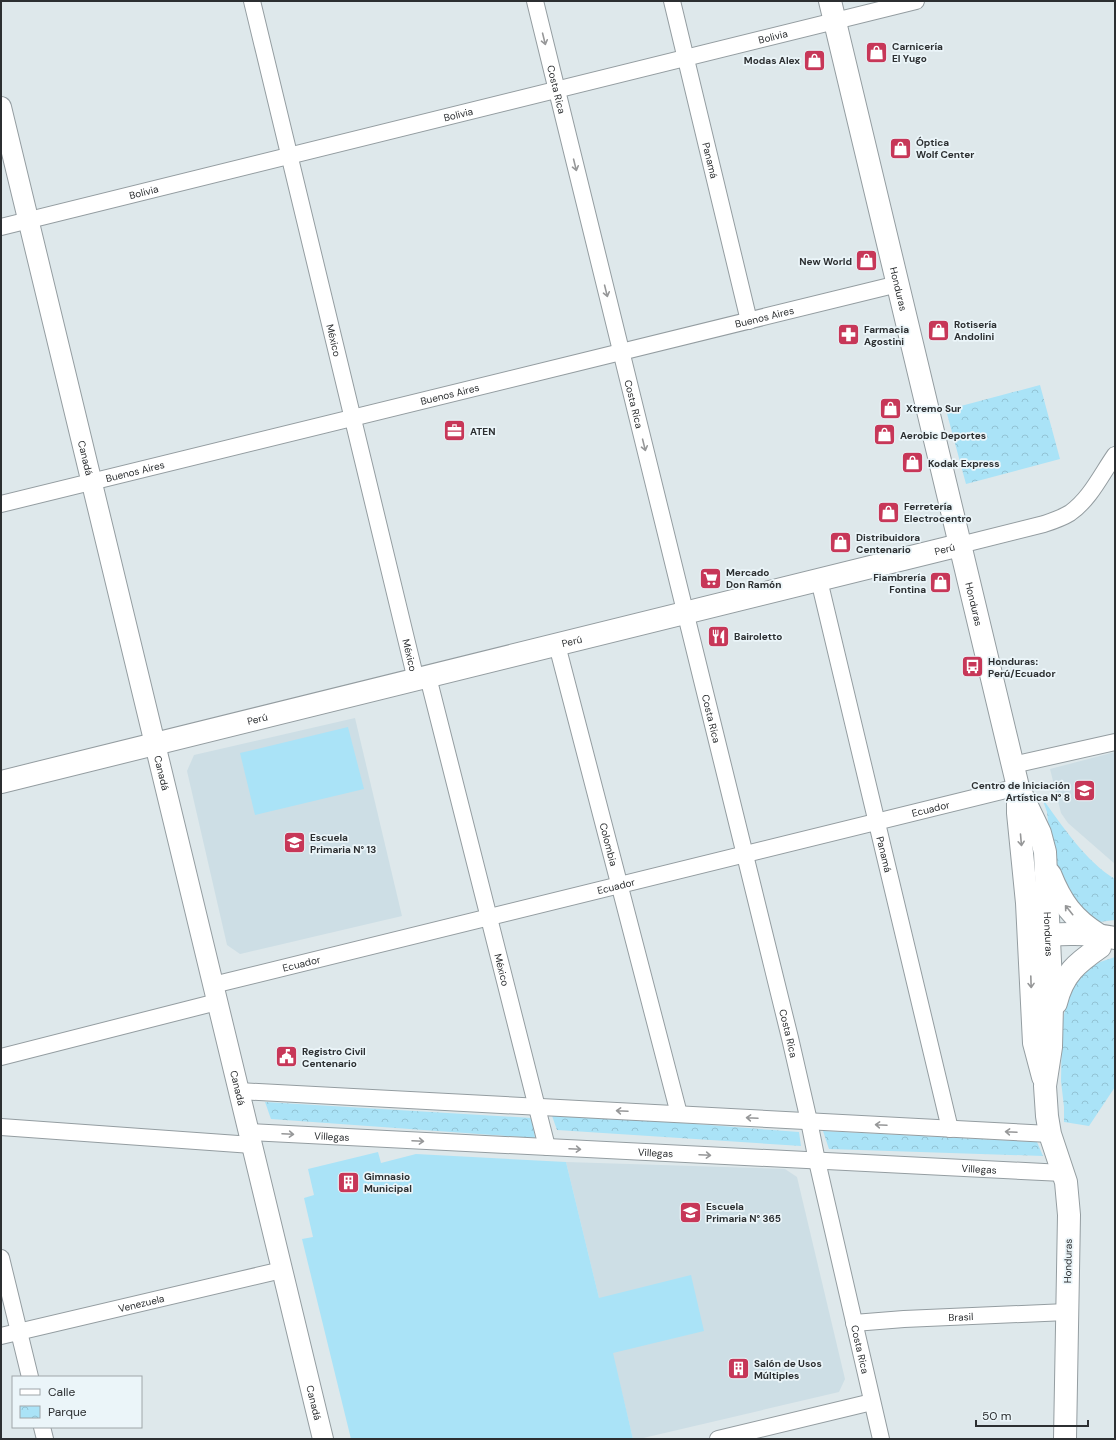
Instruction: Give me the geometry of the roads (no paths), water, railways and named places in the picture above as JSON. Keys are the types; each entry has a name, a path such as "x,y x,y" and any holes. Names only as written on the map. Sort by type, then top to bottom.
{"main road":[{"name":"Honduras","path":"832,11 1018,787 1040,833 1045,852 1043,942 1034,1043 1045,1086 1050,1134 1063,1173 1067,1192 1069,1214 1065,1439"},
{"name":"Perú","path":"1,782 960,546"},
{"name":"Honduras","path":"1018,787 1018,813 1043,942 1052,1020 1051,1047 1045,1086"},
{"path":"1045,863 1067,908 1078,920 1107,941"},
{"path":"1043,942 1089,949 1107,941"},
{"path":"1052,1020 1060,991 1068,974 1079,962 1107,941"}],"street":[{"name":"México","path":"252,1 352,418 422,678 489,917 547,1147"},
{"name":"Costa Rica","path":"535,1 745,854 809,1121 881,1439"},
{"name":"Panamá","path":"672,1 748,321"},
{"name":"Bolivia","path":"1,228 686,58 832,11 916,1"},
{"name":"Canadá","path":"1,107 323,1439"},
{"name":"Buenos Aires","path":"1,504 898,284"},
{"name":"Perú","path":"960,546 1044,524 1057,520 1070,513 1089,494 1115,456"},
{"name":"Panamá","path":"819,580 950,1129"},
{"name":"Colombia","path":"557,645 679,1114"},
{"path":"1013,765 1115,742"},
{"name":"Ecuador","path":"1,1057 215,993 489,917 1018,787"},
{"path":"239,1091 1050,1134"},
{"name":"Villegas","path":"1,1127 250,1138 547,1147 1063,1173"},
{"path":"1,1258 30,1376"},
{"name":"Venezuela","path":"1,1336 282,1270"},
{"name":"Brasil","path":"854,1323 904,1319 1067,1312"},
{"path":"718,1439 872,1402"},
{"path":"42,1428 45,1439"}],"place":[{"name":"Carnicería El Yugo","path":"876,52"},
{"name":"Modas Alex","path":"815,60"},
{"name":"Óptica Wolf Center","path":"900,148"},
{"name":"New World","path":"867,261"},
{"name":"Rotisería Andolini","path":"938,330"},
{"name":"Farmacia Agostini","path":"848,335"},
{"name":"Xtremo Sur","path":"890,408"},
{"name":"ATEN","path":"454,431"},
{"name":"Aerobic Deportes","path":"884,435"},
{"name":"Kodak Express","path":"912,463"},
{"name":"Ferretería Electrocentro","path":"889,512"},
{"name":"Distribuidora Centenario","path":"841,543"},
{"name":"Mercado Don Ramón","path":"711,578"},
{"name":"Fiambrería Fontina","path":"941,583"},
{"name":"Bairoletto","path":"718,636"},
{"name":"Honduras: Perú/Ecuador","path":"973,667"},
{"name":"Centro de Iniciación Artística N° 8","path":"1085,791"},
{"name":"Escuela Primaria N° 13","path":"294,843"},
{"name":"Registro Civil Centenario","path":"286,1057"},
{"name":"Gimnasio Municipal","path":"348,1182"},
{"name":"Escuela Primaria N° 365","path":"691,1212"},
{"name":"Salón de Usos Múltiples","path":"739,1369"}]}
